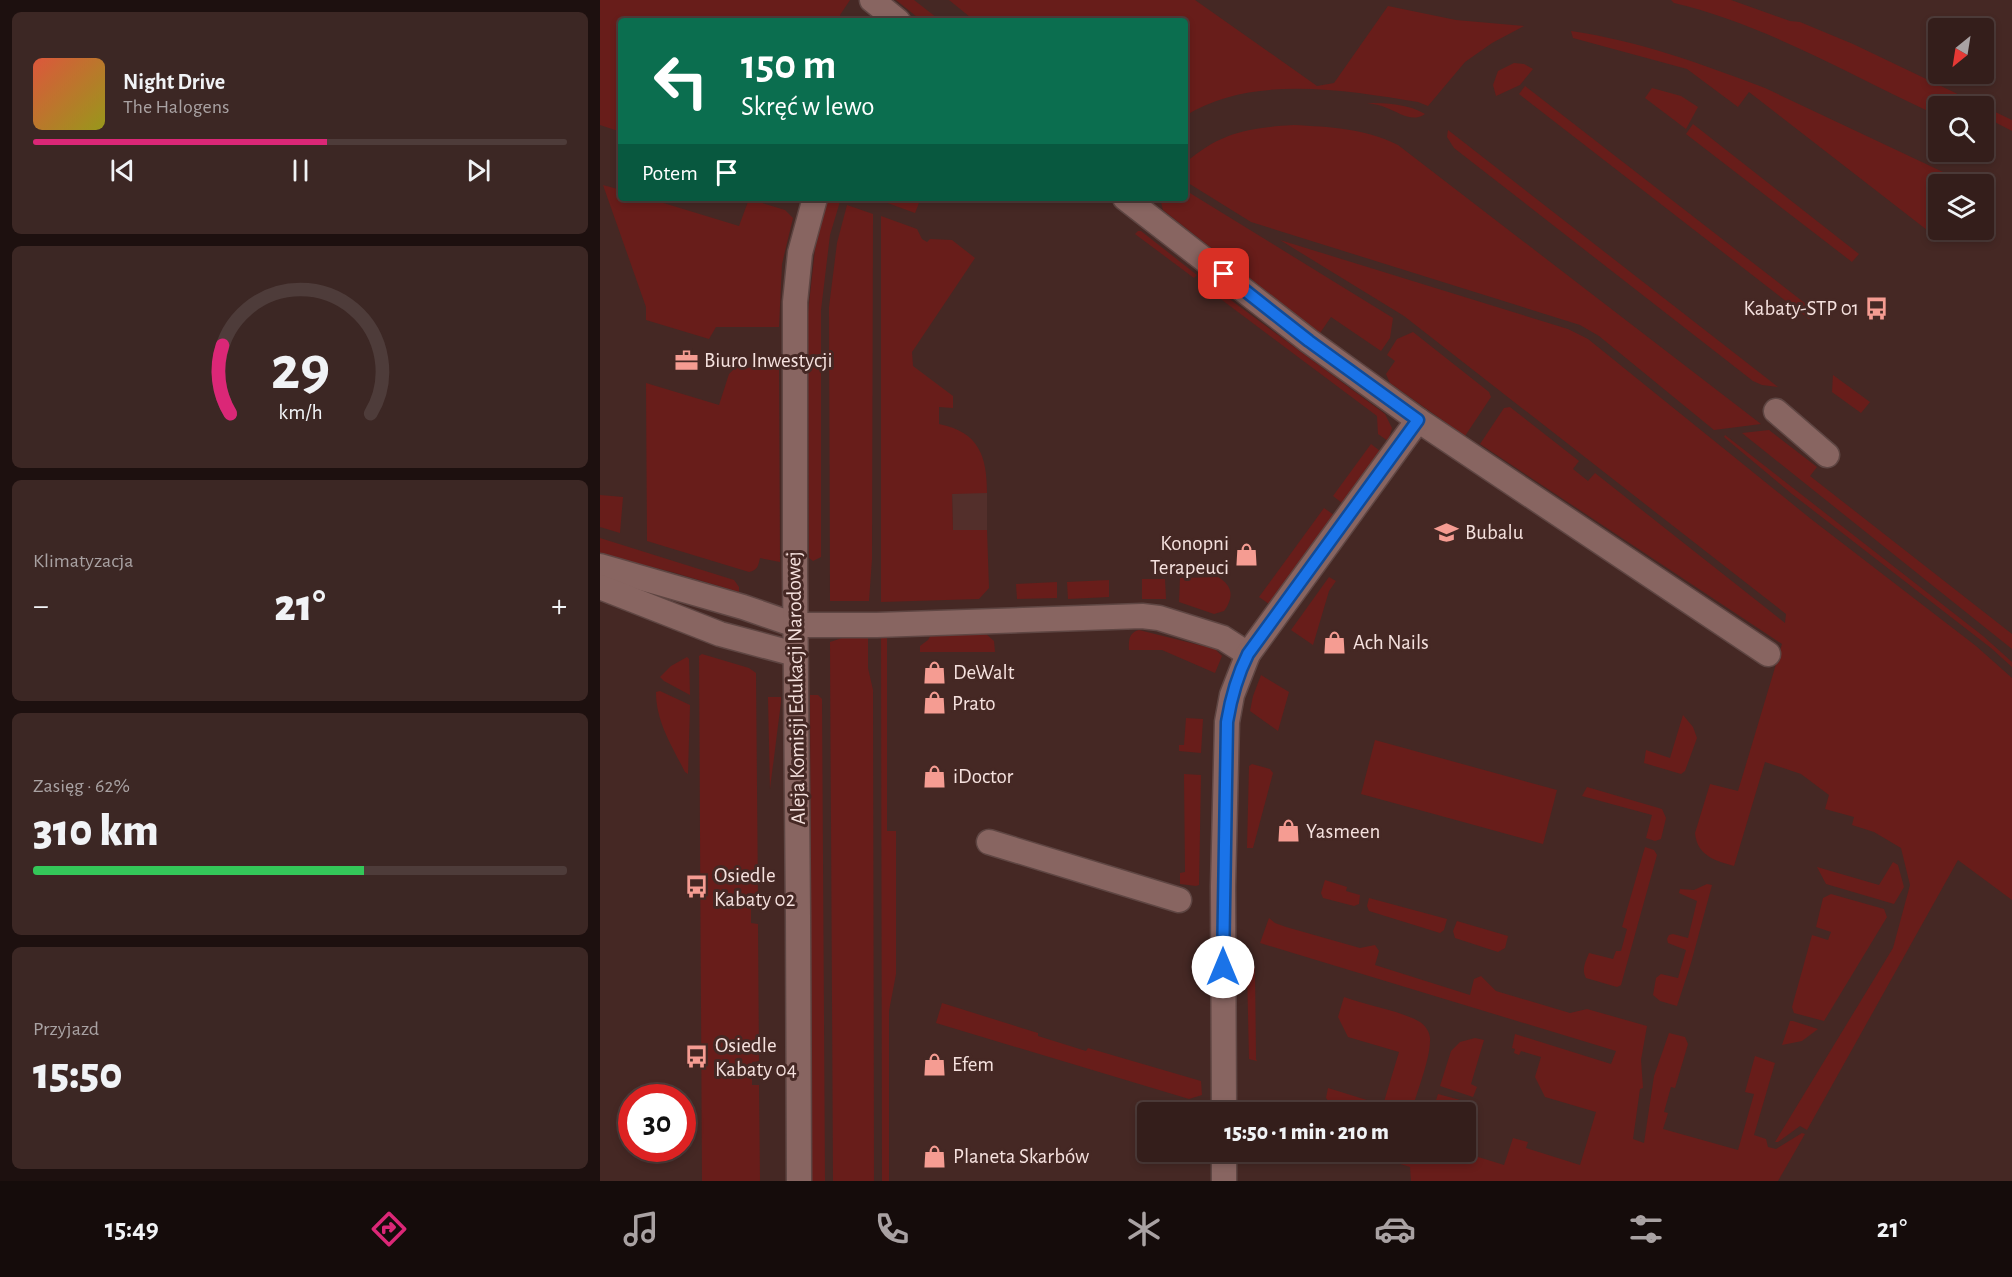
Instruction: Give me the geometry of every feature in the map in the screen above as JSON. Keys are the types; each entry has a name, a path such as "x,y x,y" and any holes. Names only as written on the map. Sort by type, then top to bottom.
{"street":[{"path":"872,0 894,18"},
{"name":"Aleja Komisji Edukacji Narodowej","path":"798,1181 795,302 800,253 814,201"},
{"path":"1129,201 1309,341 1418,420 1768,654"},
{"path":"1776,411 1827,454"},
{"path":"1224,1102 1223,896 1227,722 1232,695 1248,654 1418,420"},
{"path":"600,566 743,607 795,625 877,625 1142,616 1159,618 1223,638 1248,654"},
{"path":"600,587 720,634 795,654"},
{"path":"989,842 1179,900"},
{"path":"1224,1162 1224,1181"}],"shaded area":[{"path":"600,0 850,0 840,15 841,18 618,18 618,131 600,125"},
{"path":"896,0 914,0 937,18 918,18"},
{"path":"949,0 1195,0 1317,86 1334,83 1388,6 1456,20 1524,26 1492,43 1465,62 1428,106 1418,102 1330,90 1268,90 1239,94 1211,103 1188,114 1188,18 971,18"},
{"path":"1671,0 1731,0 1790,21 1800,22 1928,80 1928,84 1937,84 1962,96 1928,96 1928,111 1772,36 1707,12 1674,3"},
{"path":"1571,31 1596,35 1694,62 1765,88 1947,174 1928,174 1928,231 1749,92 1738,107 1687,69 1573,38"},
{"path":"1514,63 1524,64 1533,69 1520,85 1496,96 1493,85 1498,71"},
{"path":"1525,86 1815,311 1809,319 1519,94"},
{"path":"1652,88 1681,96 1698,107 1686,129 1645,98"},
{"path":"1367,103 1405,106 1425,114 1415,118"},
{"path":"1994,111 2012,120 2012,131 1994,122"},
{"path":"1693,124 1859,254 1852,262 1686,134"},
{"path":"1293,125 1334,128 1372,135 1398,145 1761,424 1714,430 1599,336 1580,325 1251,222 1188,183 1188,161 1198,153 1223,138 1262,128"},
{"path":"1448,130 1778,387 1753,381 1454,148 1447,137"},
{"path":"603,185 618,189 618,201 657,201 739,226 748,201 785,210 793,218 782,264 779,327 716,327 709,339 646,320 646,307"},
{"path":"1188,192 1393,318 1390,338 1381,351 1331,317 1320,333 1163,210 1161,201 1188,201"},
{"path":"827,201 840,201 830,235 821,310 821,557 813,561 809,558 808,313 815,249"},
{"path":"882,201 920,201 915,213"},
{"path":"847,205 873,214 872,559 869,601 830,601 829,307 837,243"},
{"path":"881,216 917,229 922,239 927,242 930,239 952,240 975,258 912,352 913,366 953,396 953,408 939,407 939,424 953,428 972,440 978,448 985,468 987,493 952,494 953,530 987,530 989,588 979,599 881,602"},
{"path":"1138,231 1197,275 1194,278 1135,234"},
{"path":"1280,240 1568,329 1588,339 1811,519 1976,646 2012,678 2012,900 1958,860 1807,1130 1800,1126 1775,1142 1893,948 1910,885 1901,848 1874,832 1852,825 1854,817 1825,809 1829,795 1801,774 1765,762 1734,866 1714,859 1703,852 1695,833 1710,784 1738,791 1782,644 1480,444 1504,408 1510,407 1579,461 1573,469 1588,481 1595,473 1785,623 1786,614 1404,316"},
{"path":"1205,281 1385,414 1392,428 1388,441 1378,434 1377,416 1202,285"},
{"path":"1413,332 1489,392 1491,397 1465,436 1390,383 1386,374 1395,361 1387,355 1397,339"},
{"path":"736,367 779,369 780,562 760,558 756,569 749,572 647,541 646,383 719,405 729,374"},
{"path":"1833,375 1870,402 1861,413 1832,392"},
{"path":"1769,430 1817,467 1810,476 2012,634 2012,649 1742,433"},
{"path":"1725,435 1983,636 2012,662 2012,667 1991,648 1792,494 1724,437"},
{"path":"1371,444 1380,451 1342,503 1333,496"},
{"path":"952,493 987,493 987,530 953,530"},
{"path":"600,495 623,497 620,533 600,527"},
{"path":"1324,508 1334,515 1269,604 1259,597"},
{"path":"600,538 734,580 739,587 739,592 600,554"},
{"path":"1218,577 1227,584 1230,592 1224,611 1214,614 1179,602 1180,578"},
{"path":"1329,577 1336,581 1329,591 1313,645 1291,630"},
{"path":"1142,579 1165,579 1166,599 1142,599"},
{"path":"1109,580 1109,597 1068,599 1067,582"},
{"path":"1057,582 1057,598 1017,599 1016,584"},
{"path":"1139,630 1215,649 1222,656 1215,673 1162,650 1129,650 1131,635"},
{"path":"932,633 985,633 994,641 995,652 920,652 920,646 928,640"},
{"path":"881,637 887,637 887,831 896,831 896,974 889,1011 889,1181 882,1181"},
{"path":"842,638 868,638 868,668 873,690 874,1181 833,1181 830,642"},
{"path":"702,654 749,668 756,673 758,899 751,899 751,923 758,924 759,1061 752,1062 752,1085 759,1085 760,1181 702,1181 699,656"},
{"path":"687,657 689,659 690,695 660,677 671,666"},
{"path":"1261,675 1289,692 1278,731 1250,711"},
{"path":"660,691 690,705 688,774 662,724 656,692"},
{"path":"810,695 818,695 822,699 825,1181 812,1181"},
{"path":"768,697 781,697 770,789"},
{"path":"1683,715 1693,727 1697,738 1685,771 1681,774 1644,763 1646,750 1670,758"},
{"path":"1186,718 1203,719 1201,753 1179,751 1179,745 1184,745"},
{"path":"1375,740 1557,790 1543,844 1361,794"},
{"path":"1252,764 1270,769 1273,773 1253,848 1247,848 1249,766"},
{"path":"1184,774 1201,775 1199,885 1196,886 1180,884 1180,873 1185,872"},
{"path":"1587,787 1662,809 1666,818 1661,839 1655,841 1646,838 1652,815 1582,796"},
{"path":"1645,847 1654,850 1657,855 1621,985 1617,987 1586,978 1584,968 1589,953 1613,959 1616,951 1621,951 1627,929 1622,927"},
{"path":"1893,862 1898,865 1904,887 1894,904 1826,884 1817,867 1879,885"},
{"path":"1325,880 1347,887 1346,891 1360,895 1359,904 1354,906 1323,898 1321,893"},
{"path":"1707,884 1712,885 1677,1006 1660,1001 1653,995 1656,978 1661,974 1678,978 1686,950 1668,943 1667,939 1673,934 1688,938 1697,901 1679,893 1680,889 1694,890"},
{"path":"1831,894 1884,909 1887,917 1824,1021 1794,1013 1792,1007 1812,935 1828,940 1831,932 1816,927 1823,898"},
{"path":"1369,898 1447,919 1444,930 1440,933 1369,911 1367,906"},
{"path":"1269,918 1286,927 1360,948 1375,945 1379,951 1375,965 1470,995 1474,979 1481,976 1496,991 1570,1013 1587,1009 1647,1026 1641,1060 1643,1088 1640,1089 1633,1139 1644,1143 1654,1076 1669,1033 1685,1037 1688,1044 1675,1088 1671,1087 1664,1112 1668,1113 1663,1129 1738,1150 1754,1094 1745,1092 1755,1056 1775,1063 1754,1135 1766,1139 1768,1147 1776,1149 1802,1133 1805,1134 1778,1181 1411,1181 1410,1167 1394,1162 1447,1164 1448,1162 1476,1162 1476,1156 1504,1165 1513,1138 1528,1142 1526,1148 1580,1165 1596,1112 1545,1097 1535,1077 1541,1057 1521,1051 1519,1055 1514,1053 1515,1049 1512,1048 1515,1034 1611,1064 1616,1051 1260,943"},
{"path":"1457,921 1508,936 1505,948 1498,952 1455,938 1453,931"},
{"path":"1255,967 1257,1061 1249,1059 1247,970"},
{"path":"1344,997 1412,1018 1428,1030 1430,1038 1428,1058 1414,1102 1384,1102 1399,1052 1348,1037 1338,1017"},
{"path":"942,1003 1038,1033 1038,1036 1086,1051 1088,1048 1201,1081 1202,1095 1189,1099 936,1023"},
{"path":"1790,1021 1818,1029 1802,1041 1782,1045"},
{"path":"1475,1038 1484,1040 1471,1084 1477,1087 1473,1097 1440,1086 1451,1051 1460,1042"},
{"path":"1328,1088 1373,1102 1330,1102 1326,1098"},
{"path":"1438,1094 1467,1102 1435,1102"}],"place":[{"name":"Kabaty-STP 01","path":"1877,308"},
{"name":"Biuro Inwestycji","path":"686,360"},
{"name":"Bubalu","path":"1447,532"},
{"name":"Konopni Terapeuci","path":"1247,555"},
{"name":"Ach Nails","path":"1335,642"},
{"name":"DeWalt","path":"935,672"},
{"name":"Prato","path":"934,703"},
{"name":"iDoctor","path":"935,776"},
{"name":"Yasmeen","path":"1288,831"},
{"name":"Osiedle Kabaty 02","path":"696,887"},
{"name":"Osiedle Kabaty 04","path":"697,1057"},
{"name":"Efem","path":"934,1064"},
{"name":"Planeta Skarbów","path":"935,1156"}],"route":[{"path":"1223,967 1227,722 1239,673 1248,654 1418,420 1309,341 1224,274"}]}
